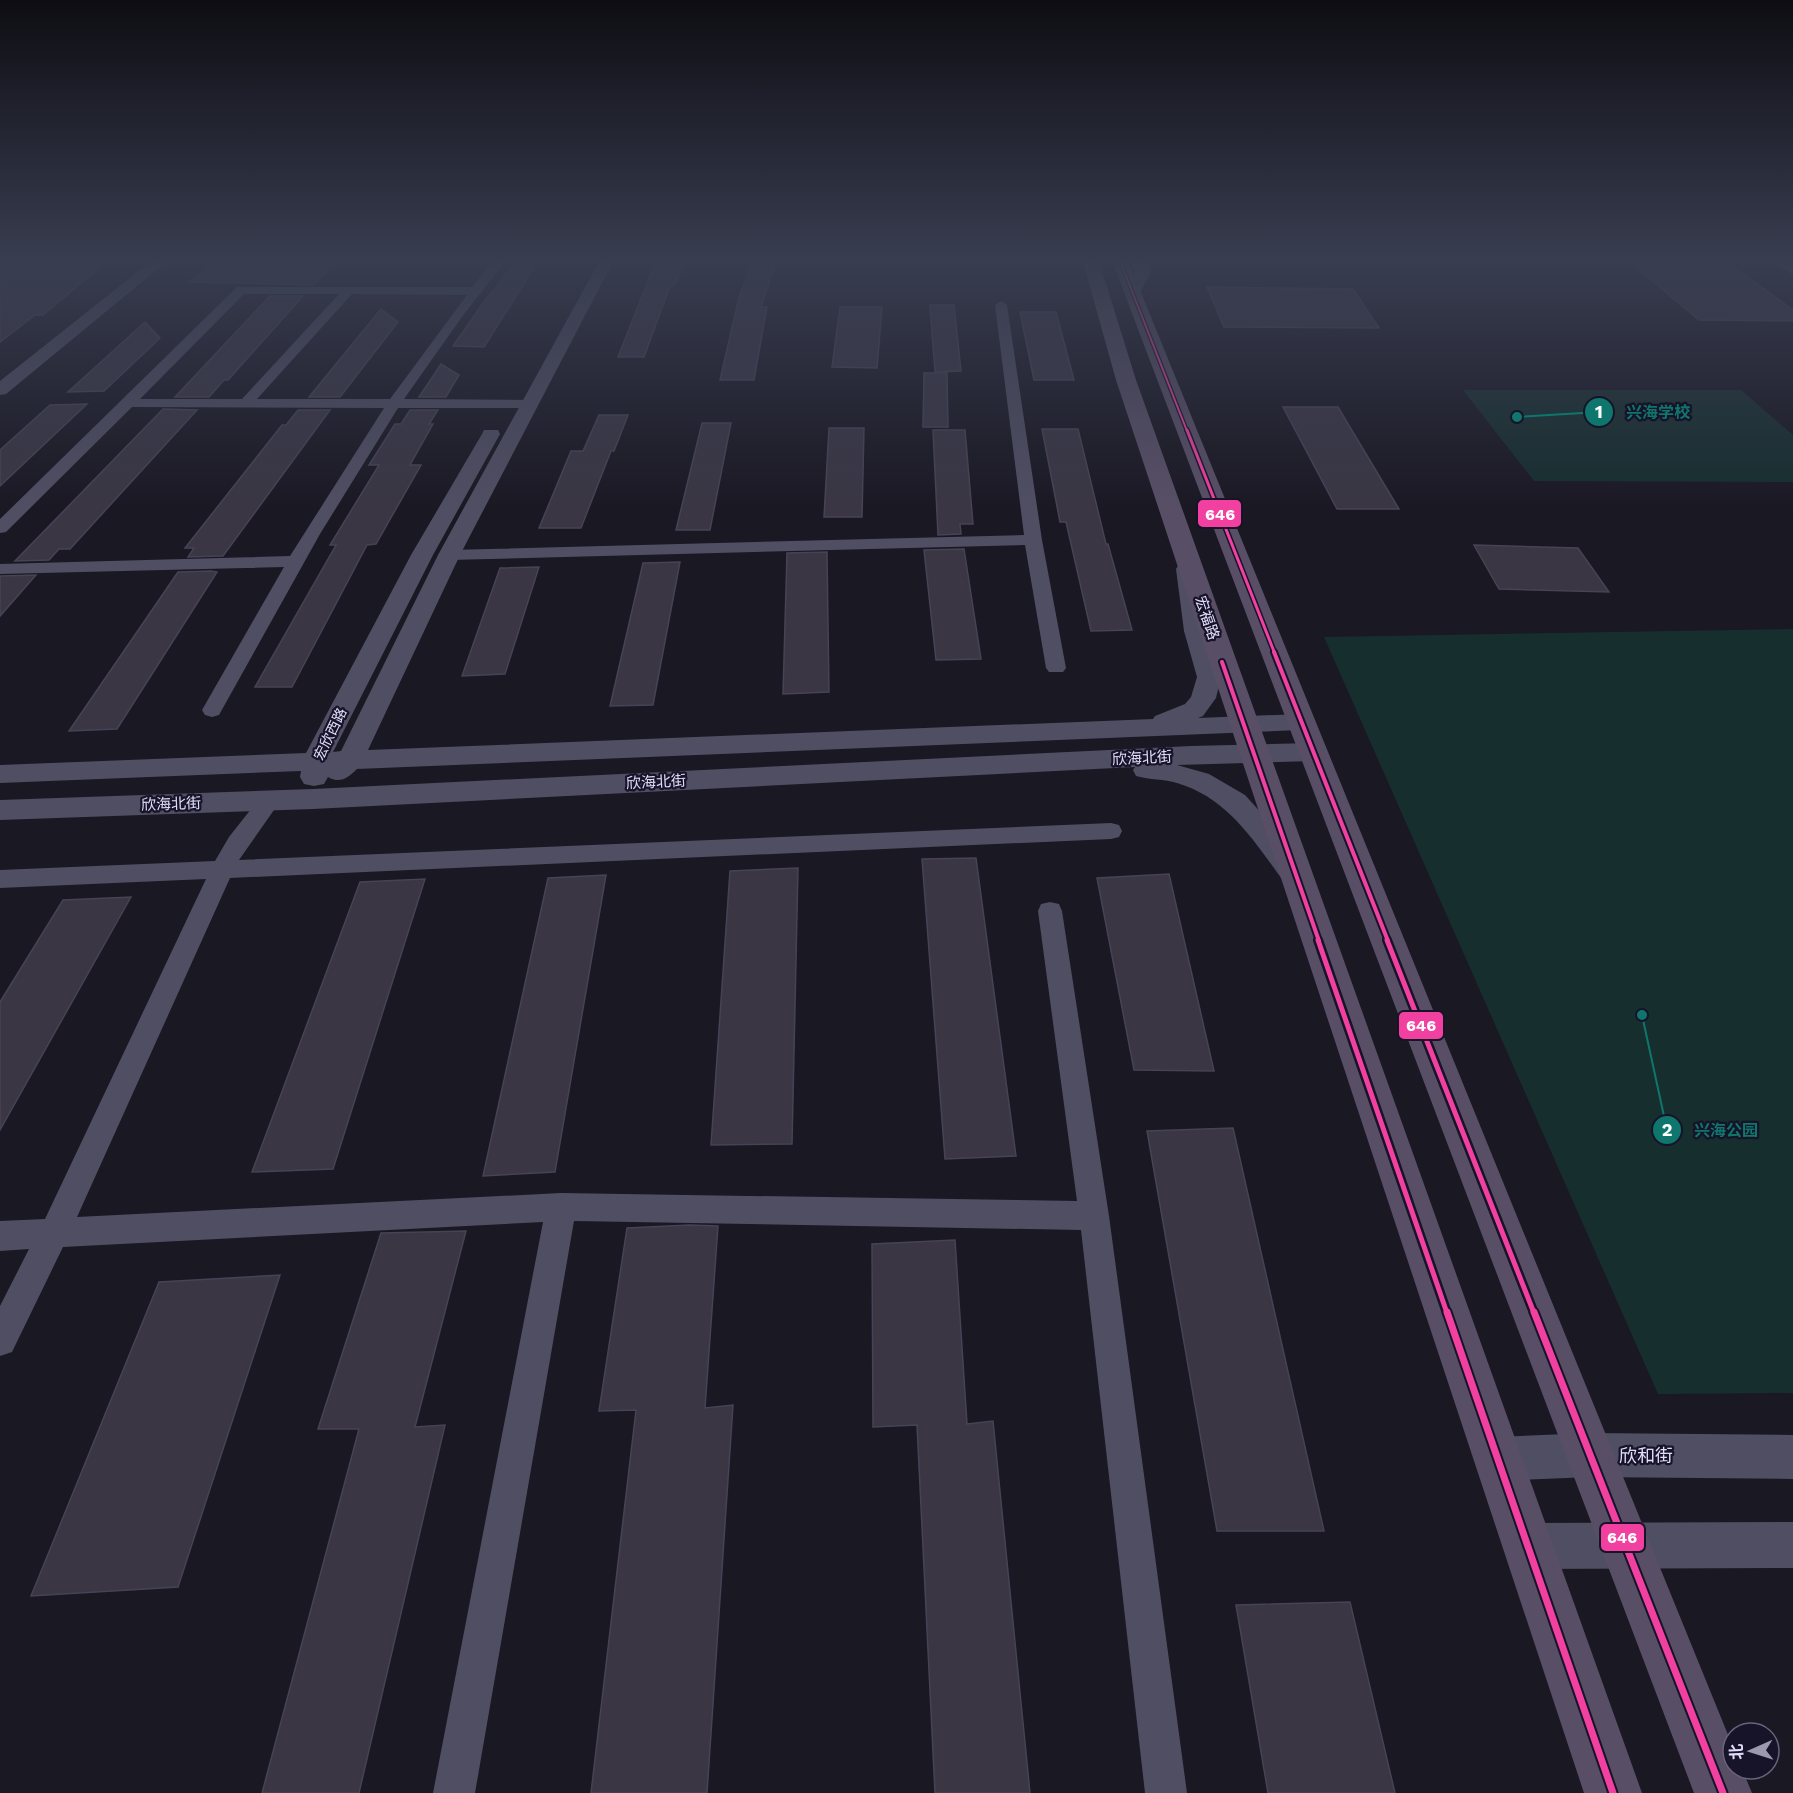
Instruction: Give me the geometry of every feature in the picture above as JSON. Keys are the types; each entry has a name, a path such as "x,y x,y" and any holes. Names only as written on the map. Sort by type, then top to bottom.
{"main road":[{"name":"宏福路","path":"1115,342 1185,554 1612,1793"},
{"path":"1151,342 1724,1793"}],"street":[{"path":"0,390 60,342"},
{"path":"0,528 189,342"},
{"path":"246,403 302,342"},
{"path":"212,710 294,561 392,403 437,342"},
{"name":"宏欣西路","path":"313,798 350,760 450,555 548,342"},
{"name":"宏欣西路","path":"313,798 315,761 422,555 557,342"},
{"path":"1005,342 1034,540 1056,668"},
{"path":"128,403 519,404"},
{"path":"450,555 1034,540"},
{"path":"1098,729 1169,722 1194,710 1203,698 1209,677 1194,620 1185,554"},
{"path":"0,569 294,561"},
{"name":"欣海北街","path":"0,774 1300,722"},
{"name":"欣海北街","path":"0,810 270,800 1313,752"},
{"path":"907,770 1004,776 1152,770 1180,774 1214,788 1243,809 1298,878"},
{"path":"0,1340 54,1233 222,870 237,843 270,800"},
{"path":"0,879 1111,831"},
{"path":"1050,911 1094,1216 1166,1793"},
{"path":"454,1793 561,1208"},
{"path":"0,1236 561,1208 1094,1216"},
{"name":"欣和街","path":"1498,1459 1590,1455 1793,1457"},
{"path":"1528,1546 1793,1545"}],"green space":[{"path":"1463,390 1741,390 1793,435 1793,482 1534,481"},
{"path":"1793,629 1793,1393 1658,1394 1324,637"}],"building":[{"path":"123,342 156,342 104,391 68,392"},
{"path":"227,342 262,342 228,380 224,380 209,397 175,397"},
{"path":"354,342 383,342 340,397 309,397"},
{"path":"456,342 487,342 484,347 453,346"},
{"path":"624,342 650,342 644,357 618,357"},
{"path":"729,342 761,342 754,380 720,380"},
{"path":"835,342 879,342 877,368 832,367"},
{"path":"933,342 958,342 961,371 935,372"},
{"path":"1026,342 1064,342 1074,380 1034,380"},
{"path":"441,364 459,375 446,397 419,397"},
{"path":"924,373 947,373 948,427 923,427"},
{"path":"87,404 0,486 0,450 50,405"},
{"path":"1283,407 1338,407 1399,509 1337,509"},
{"path":"163,409 197,410 70,549 59,549 49,560 15,561"},
{"path":"298,410 330,410 223,556 188,557 194,548 185,548 282,425 286,425"},
{"path":"410,410 438,410 429,424 433,424 410,465 421,465 376,544 367,545 292,687 255,687 336,545 330,545 379,465 369,465 395,424 401,424"},
{"path":"599,415 628,415 614,451 611,451 581,528 539,528 571,451 583,451"},
{"path":"702,423 731,423 710,530 676,530"},
{"path":"829,428 864,428 862,517 824,517"},
{"path":"1042,429 1078,429 1106,544 1108,544 1132,630 1091,631 1066,522 1060,522"},
{"path":"933,430 965,430 973,524 960,524 961,534 938,535"},
{"path":"1474,545 1578,548 1609,592 1499,589"},
{"path":"964,549 981,659 936,660 924,550"},
{"path":"827,552 829,692 783,694 787,553"},
{"path":"680,562 653,705 610,706 643,563"},
{"path":"539,567 505,674 462,676 500,568"},
{"path":"178,572 217,572 117,729 69,731"},
{"path":"36,575 0,616 0,576"},
{"path":"976,858 1016,1156 945,1159 922,859"},
{"path":"798,868 792,1144 711,1145 730,871"},
{"path":"1169,874 1214,1071 1134,1070 1097,878"},
{"path":"606,875 555,1172 483,1176 548,878"},
{"path":"425,879 333,1169 252,1172 360,882"},
{"path":"131,897 0,1130 0,1002 63,900"},
{"path":"1233,1128 1324,1531 1217,1531 1147,1131"},
{"path":"718,1226 705,1408 733,1405 707,1793 591,1793 636,1410 599,1411 627,1228"},
{"path":"466,1231 415,1427 445,1425 359,1793 262,1793 359,1429 318,1429 381,1233"},
{"path":"955,1240 967,1424 993,1421 1030,1793 935,1793 917,1425 873,1427 872,1244"},
{"path":"280,1275 178,1587 31,1596 159,1282"},
{"path":"1350,1602 1395,1793 1268,1793 1236,1605"}],"transit line":[{"name":"646","path":"1152,342 1723,1793"},
{"name":"646","path":"1222,662 1613,1793"}],"place":[{"name":"兴海学校","path":"1517,417"},
{"name":"兴海公园","path":"1642,1015"}]}
